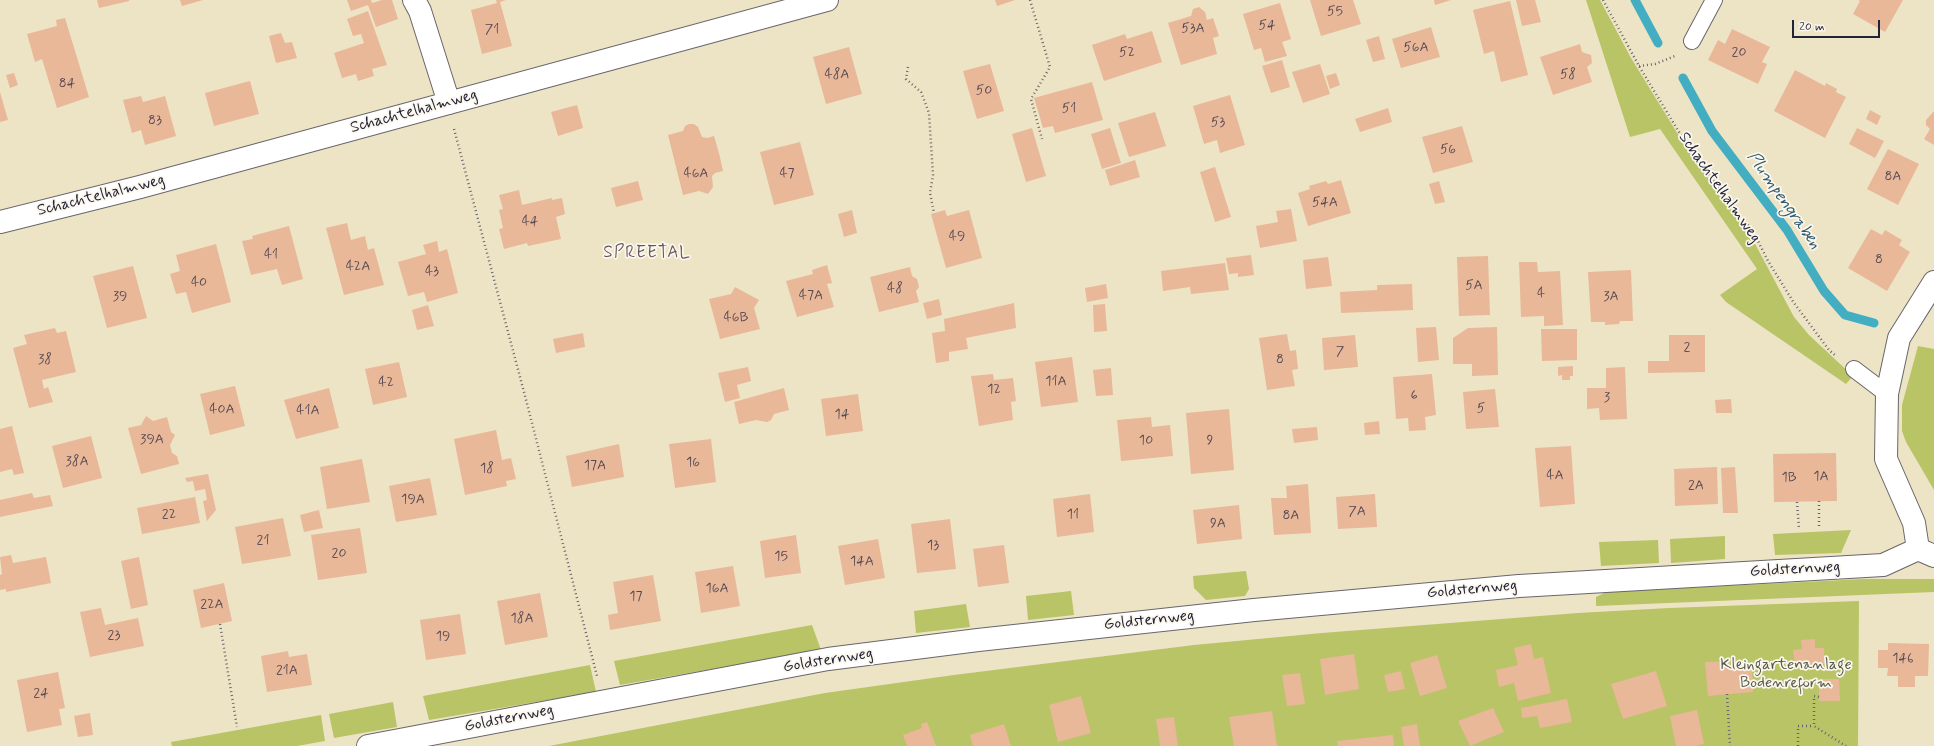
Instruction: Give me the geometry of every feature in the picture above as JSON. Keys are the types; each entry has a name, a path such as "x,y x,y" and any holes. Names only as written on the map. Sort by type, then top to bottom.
{"street":[{"path":"414,0 420,11 450,103"},
{"name":"Schachtelhalmweg","path":"0,222 140,187 826,0"},
{"path":"1926,553 1886,459 1887,394 1899,338 1934,282"},
{"name":"Goldsternweg","path":"368,746 828,659 978,640 1254,610 1519,586 1883,565 1926,553"}],"lane":[{"path":"1692,41 1714,0"},
{"path":"1854,369 1887,394"}],"path":[{"path":"1030,0 1050,67 1030,99 1042,139"},
{"name":"Schachtelhalmweg","path":"1603,0 1639,66 1682,137 1729,203 1753,230 1768,261 1794,303 1829,350 1854,369"},
{"path":"1639,66 1655,64 1685,53 1692,41"},
{"path":"908,67 906,79 921,92 929,113 933,175 930,193 934,213"},
{"path":"450,103 453,125 594,662 602,702"},
{"path":"1819,501 1819,528"},
{"path":"1797,502 1799,529"},
{"path":"220,624 237,727"},
{"path":"1727,694 1730,746"},
{"path":"1814,726 1814,696 1819,696"},
{"path":"1798,746 1798,726 1814,726 1846,746"}],"green space":[{"path":"1586,0 1600,0 1631,58 1687,149 1752,238 1794,317 1809,335 1853,376 1846,384 1726,302 1720,295 1757,269 1660,129 1630,137"},
{"path":"1918,346 1934,349 1934,490 1906,442 1902,431 1902,405"},
{"path":"1851,530 1841,553 1775,555 1773,534"},
{"path":"1725,536 1725,559 1671,563 1670,539"},
{"path":"1658,540 1659,563 1601,566 1599,542"},
{"path":"1246,571 1249,589 1245,596 1206,600 1194,588 1193,576"},
{"path":"1863,579 1934,579 1934,592 1596,606 1596,597 1606,592"},
{"path":"1071,591 1074,615 1028,620 1026,596"},
{"name":"Kleingartenanlage Bodenreform","path":"1859,601 1858,746 549,746 825,693 954,675 1194,645 1322,633 1578,613"},
{"path":"966,604 970,627 916,633 914,611"},
{"path":"812,625 821,650 620,685 614,661"},
{"path":"590,665 596,692 429,720 423,696"},
{"path":"393,702 397,727 334,738 329,714"},
{"path":"321,715 325,741 297,746 172,746 171,742"}],"building":[{"path":"97,0 129,0 129,1 99,8"},
{"path":"180,0 203,0 182,6"},
{"path":"347,0 371,0 372,3 382,0 392,0 398,19 376,27 368,5 351,11"},
{"path":"496,0 506,0 500,2 512,46 482,54 471,10 497,3"},
{"path":"995,0 1015,0 997,6"},
{"path":"1310,0 1353,0 1361,24 1321,36"},
{"path":"1434,0 1451,0 1435,5"},
{"path":"1516,0 1535,0 1541,22 1522,26"},
{"path":"1858,0 1903,0 1885,32 1853,14 1860,1"},
{"path":"1510,1 1528,75 1501,82 1494,51 1484,54 1473,10"},
{"path":"1280,3 1291,39 1282,42 1287,56 1265,62 1261,48 1254,50 1243,14"},
{"path":"1199,7 1205,12 1207,20 1213,18 1219,36 1213,38 1217,54 1181,65 1168,23 1191,16 1193,9"},
{"path":"368,11 387,65 372,69 374,76 358,81 356,74 342,78 334,53 364,43 361,34 353,36 347,19"},
{"path":"65,18 89,97 57,108 42,59 35,62 27,34 57,26 56,20"},
{"path":"1431,27 1440,57 1401,68 1392,39"},
{"path":"1732,29 1770,47 1762,62 1767,64 1758,84 1708,60 1718,40 1725,44"},
{"path":"1152,31 1162,62 1104,81 1092,45 1125,34 1127,39"},
{"path":"281,33 285,43 292,42 297,58 276,63 269,36"},
{"path":"1379,36 1385,59 1373,62 1366,40"},
{"path":"1580,44 1582,52 1591,55 1592,63 1587,67 1592,82 1553,95 1540,57"},
{"path":"849,47 862,94 826,104 813,57"},
{"path":"1282,60 1290,87 1271,93 1262,66"},
{"path":"990,64 1004,111 977,119 963,71"},
{"path":"1320,64 1330,94 1303,103 1292,72"},
{"path":"1795,70 1825,86 1826,83 1837,89 1836,92 1846,97 1825,138 1774,111"},
{"path":"14,73 18,85 10,88 6,75"},
{"path":"1336,73 1340,85 1330,89 1326,76"},
{"path":"250,81 259,114 214,126 205,93"},
{"path":"1092,82 1103,120 1055,133 1053,126 1043,128 1034,98"},
{"path":"0,92 8,120 0,122"},
{"path":"1230,95 1245,145 1220,153 1217,140 1204,144 1193,106"},
{"path":"141,96 143,102 165,96 176,136 145,145 141,130 132,133 123,100"},
{"path":"577,105 583,128 558,136 551,112"},
{"path":"1388,108 1392,122 1360,132 1355,119"},
{"path":"1870,110 1881,116 1877,125 1866,119"},
{"path":"1934,111 1934,145 1924,139 1930,129 1926,125 1926,120"},
{"path":"1155,112 1166,146 1129,157 1118,123"},
{"path":"694,124 698,127 702,137 707,138 714,136 719,153 723,171 715,173 712,176 713,187 708,194 699,191 683,195 668,135 683,131 685,126"},
{"path":"1462,126 1473,162 1433,173 1422,137"},
{"path":"1032,128 1046,176 1026,182 1012,134"},
{"path":"1110,128 1121,163 1102,169 1091,134"},
{"path":"1857,128 1884,141 1875,158 1849,144"},
{"path":"800,142 814,195 774,205 760,152"},
{"path":"1888,149 1919,164 1898,205 1867,189"},
{"path":"1135,160 1140,177 1110,186 1105,170"},
{"path":"1215,167 1231,217 1215,222 1200,172"},
{"path":"1341,180 1351,213 1308,226 1298,193 1310,189 1309,186 1326,181 1328,184"},
{"path":"638,181 643,200 616,207 611,188"},
{"path":"1439,181 1445,202 1435,204 1429,184"},
{"path":"519,190 522,205 552,198 552,200 562,198 565,214 556,217 561,239 528,246 527,243 504,249 499,229 503,228 499,210 503,209 499,195"},
{"path":"1291,209 1297,241 1260,248 1256,226 1278,222 1276,211"},
{"path":"852,210 857,233 844,237 838,214"},
{"path":"945,210 947,216 969,210 982,258 946,268 931,214"},
{"path":"347,223 351,240 365,236 368,250 374,248 384,285 344,295 326,228"},
{"path":"289,226 303,279 282,285 277,269 251,275 242,241 253,239 252,236"},
{"path":"1871,229 1882,235 1885,230 1902,240 1899,245 1910,252 1887,291 1848,268"},
{"path":"437,241 439,252 447,249 458,293 427,302 424,292 408,296 398,262 426,254 423,245"},
{"path":"216,244 231,302 192,313 186,292 176,294 170,274 180,271 176,255"},
{"path":"1251,255 1254,275 1238,277 1238,273 1229,274 1226,258"},
{"path":"1488,256 1490,315 1459,316 1457,257"},
{"path":"1328,257 1332,286 1306,289 1303,260"},
{"path":"1519,262 1537,262 1538,272 1560,271 1563,325 1544,326 1544,316 1521,317"},
{"path":"1225,263 1229,290 1191,294 1190,287 1163,291 1161,271"},
{"path":"827,265 832,283 827,284 834,307 797,317 786,281 813,274 812,270"},
{"path":"133,266 147,318 107,328 93,276"},
{"path":"910,267 912,276 917,279 919,287 916,291 919,302 879,312 870,277"},
{"path":"1631,270 1633,321 1620,321 1619,324 1605,325 1605,322 1591,322 1588,272"},
{"path":"1106,284 1108,298 1087,302 1085,288"},
{"path":"1412,284 1413,310 1341,313 1340,292 1377,290 1377,285"},
{"path":"735,287 759,300 754,308 760,329 720,339 709,299 731,294"},
{"path":"939,299 942,315 927,319 923,303"},
{"path":"1014,303 1016,328 966,338 968,349 949,352 949,361 936,363 932,333 945,331 944,319"},
{"path":"1105,304 1107,331 1094,332 1093,305"},
{"path":"428,305 434,326 417,330 412,310"},
{"path":"1436,327 1439,360 1418,362 1416,328"},
{"path":"1497,327 1498,375 1472,376 1472,364 1453,364 1453,338 1468,328"},
{"path":"55,328 57,333 66,331 76,372 42,380 44,389 48,387 53,402 29,408 13,348 27,344 24,335"},
{"path":"1541,329 1577,329 1577,360 1542,361"},
{"path":"583,333 585,347 556,353 553,339"},
{"path":"1287,334 1290,351 1296,350 1298,369 1292,370 1295,386 1267,390 1259,338"},
{"path":"1355,335 1358,367 1324,370 1322,338"},
{"path":"1669,335 1705,335 1705,372 1648,373 1648,361 1669,361"},
{"path":"1072,357 1078,402 1041,407 1035,362"},
{"path":"399,362 407,397 373,405 365,369"},
{"path":"1573,366 1573,376 1570,376 1570,380 1562,380 1562,375 1558,376 1558,367"},
{"path":"748,367 751,381 737,385 740,398 725,402 718,373"},
{"path":"1625,367 1627,419 1600,420 1599,408 1587,409 1587,388 1606,388 1606,368"},
{"path":"1111,368 1113,395 1096,396 1093,370"},
{"path":"993,374 994,380 1013,378 1016,401 1011,402 1013,420 979,426 971,376"},
{"path":"1432,374 1436,415 1425,417 1426,430 1409,431 1408,418 1396,419 1393,377"},
{"path":"235,386 245,426 210,435 200,394"},
{"path":"329,388 339,428 296,439 284,400"},
{"path":"784,388 789,410 774,414 771,420 767,422 756,420 739,424 734,402"},
{"path":"1495,389 1499,427 1466,429 1463,392"},
{"path":"858,394 863,431 826,436 821,399"},
{"path":"1731,399 1732,413 1716,413 1715,400"},
{"path":"1229,409 1234,470 1191,474 1186,413"},
{"path":"146,416 153,421 167,417 171,432 175,435 170,445 172,453 177,456 179,464 141,474 128,428 141,425"},
{"path":"1151,417 1152,427 1170,425 1173,456 1121,461 1117,420"},
{"path":"1379,421 1380,434 1365,435 1364,423"},
{"path":"12,426 24,473 14,475 12,469 0,472 0,429"},
{"path":"1317,427 1318,440 1294,443 1292,429"},
{"path":"496,430 502,460 511,458 516,479 506,481 507,486 465,495 454,439"},
{"path":"91,436 102,478 63,488 52,446"},
{"path":"711,439 716,482 675,488 669,444"},
{"path":"619,444 624,477 572,487 566,456"},
{"path":"1571,446 1575,504 1540,507 1535,448"},
{"path":"1836,453 1837,501 1774,502 1773,454"},
{"path":"362,459 370,502 327,509 320,467"},
{"path":"1717,467 1718,504 1675,506 1674,469"},
{"path":"1735,467 1738,513 1723,513 1721,468"},
{"path":"208,474 216,510 207,521 203,501 207,500 205,489 195,491 193,481 187,482 185,478"},
{"path":"430,478 437,515 396,522 389,486"},
{"path":"1308,484 1311,533 1274,535 1271,498 1287,498 1286,486"},
{"path":"32,493 34,498 50,495 53,506 0,517 0,500"},
{"path":"1090,494 1094,532 1057,537 1053,499"},
{"path":"1375,494 1377,527 1338,529 1336,497"},
{"path":"195,497 200,523 142,534 137,508"},
{"path":"1239,505 1242,539 1197,544 1193,510"},
{"path":"319,510 323,528 304,532 300,515"},
{"path":"283,518 291,556 242,564 235,527"},
{"path":"950,519 956,569 917,573 911,524"},
{"path":"360,528 367,573 318,580 311,535"},
{"path":"796,535 801,573 765,578 760,541"},
{"path":"878,539 885,578 845,585 838,546"},
{"path":"1004,545 1009,583 978,587 973,549"},
{"path":"11,555 13,563 46,557 51,583 6,592 6,589 0,590 0,575 2,574 0,557"},
{"path":"139,557 148,605 131,609 121,561"},
{"path":"733,566 740,606 701,613 695,572"},
{"path":"653,575 661,621 610,630 608,615 618,613 613,582"},
{"path":"224,583 232,621 201,628 193,590"},
{"path":"540,593 548,637 505,645 497,601"},
{"path":"101,608 105,625 138,618 144,646 90,657 80,612"},
{"path":"460,614 466,654 426,660 420,620"},
{"path":"1815,639 1815,648 1824,648 1825,664 1795,666 1793,650 1802,649 1801,640"},
{"path":"1888,643 1929,644 1928,676 1915,676 1915,687 1898,687 1898,676 1887,676 1888,668 1878,668 1878,650 1888,650"},
{"path":"1531,644 1534,659 1543,657 1551,693 1518,701 1514,683 1499,687 1496,670 1518,665 1514,648"},
{"path":"288,651 289,657 307,654 312,685 267,692 261,656"},
{"path":"1354,654 1359,689 1325,695 1320,659"},
{"path":"1437,655 1447,688 1420,696 1410,663"},
{"path":"1730,661 1730,669 1752,668 1753,692 1708,696 1705,662"},
{"path":"1401,671 1405,689 1388,692 1384,675"},
{"path":"1656,671 1667,706 1623,719 1611,684"},
{"path":"58,672 65,708 59,709 62,725 27,732 17,680"},
{"path":"1300,673 1305,704 1287,706 1282,675"},
{"path":"1819,679 1839,679 1840,701 1819,701"},
{"path":"1081,696 1091,733 1058,742 1049,705"},
{"path":"1567,699 1572,722 1540,728 1537,716 1522,718 1521,708"},
{"path":"1493,708 1504,732 1470,746 1458,721"},
{"path":"1697,710 1704,744 1694,746 1676,746 1670,716"},
{"path":"1272,711 1277,746 1234,746 1229,717"},
{"path":"90,713 93,735 78,737 74,716"},
{"path":"1174,717 1178,746 1160,746 1156,719"},
{"path":"927,722 936,746 907,746 903,735 922,728 921,724"},
{"path":"1004,724 1011,746 973,746 970,735"},
{"path":"1417,724 1420,746 1404,746 1401,727"},
{"path":"1393,735 1394,746 1338,746 1337,741"}],"waterway":[{"name":"Plumpengraben","path":"1635,0 1658,43"},
{"name":"Plumpengraben","path":"1683,78 1712,131 1787,230 1824,291 1845,315 1874,323"}],"district":[{"name":"SPREETAL","path":"647,253"}]}
